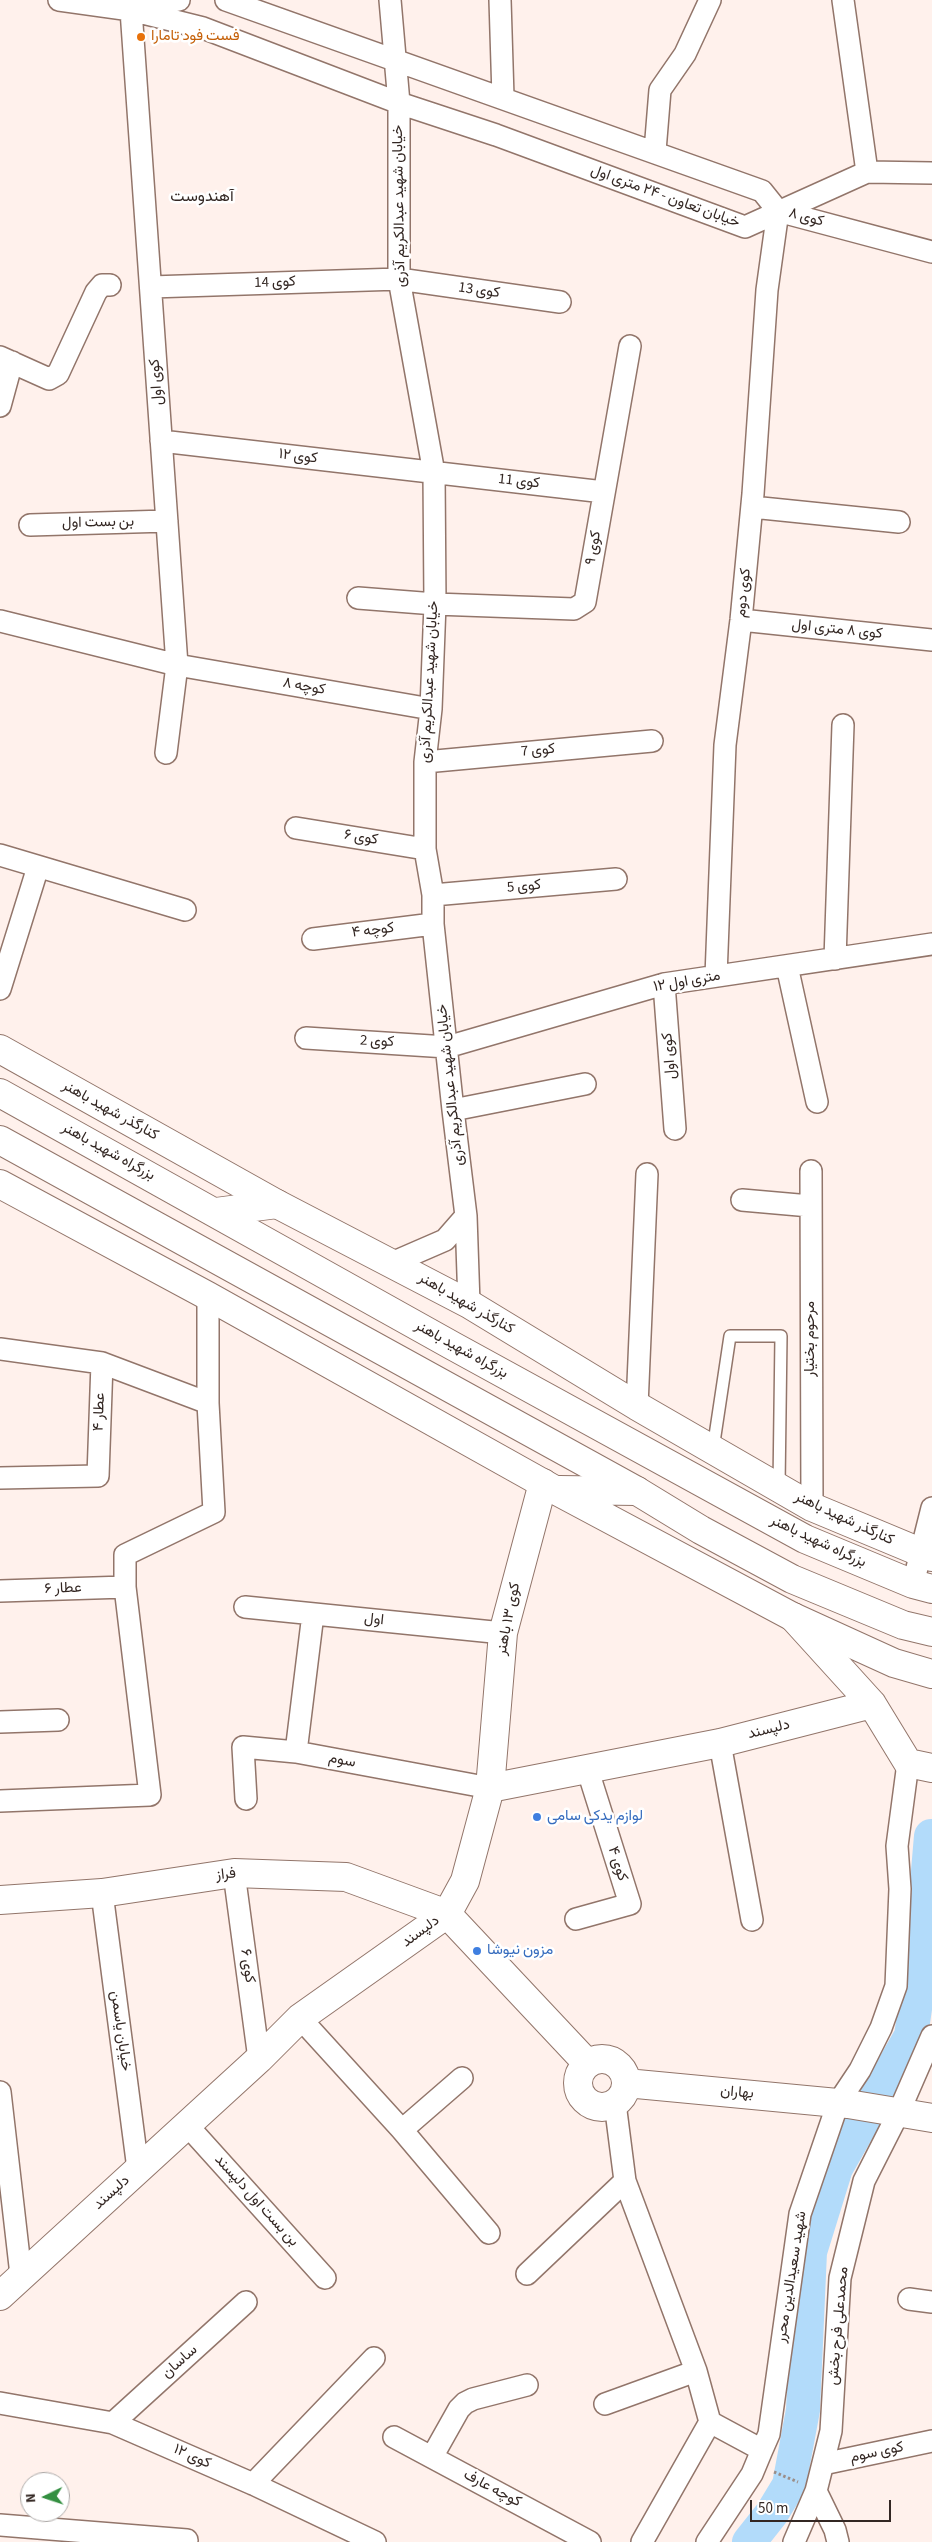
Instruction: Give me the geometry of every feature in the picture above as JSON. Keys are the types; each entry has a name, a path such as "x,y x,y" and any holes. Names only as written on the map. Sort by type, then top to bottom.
{"main road":[{"name":"کنارگذر شهید باهنر","path":"0,1049 277,1204 469,1304 638,1406 812,1507 927,1555"},
{"name":"بزرگراه شهید باهنر","path":"0,1093 453,1346 805,1539 922,1587"},
{"path":"0,1140 637,1490 701,1530 792,1579 903,1625 932,1632"},
{"path":"0,1184 208,1296 549,1486 783,1611 894,1663 932,1674"},
{"path":"216,1212 277,1204"},
{"path":"549,1486 637,1490"},
{"name":"کوی ۱۳ باهنر","path":"490,1788 503,1633 549,1486"},
{"path":"701,1530 783,1611 872,1704 920,1765"},
{"name":"دلپسند","path":"0,2296 259,2060 300,2018 447,1914 466,1881 490,1788 588,1771 720,1743 872,1704"},
{"name":"فراز","path":"0,1900 102,1893 234,1873 346,1877 447,1914"},
{"path":"447,1914 587,2063"},
{"path":"602,2058 616,2063 625,2075 621,2093 608,2106 591,2105 579,2093 578,2076 587,2063 602,2058"},
{"name":"بهاران","path":"621,2093 843,2103 893,2113"},
{"path":"893,2113 932,2118"}],"street":[{"name":"خیابان تعاون - ۲۴ متری اول","path":"59,0 131,10 203,28 398,103 496,135 745,227 778,211"},
{"name":"خیابان تعاون - ۲۴ متری اول","path":"131,10 179,0"},
{"path":"226,0 394,61 655,151 762,191 778,211"},
{"name":"خیابان شهید عبدالکریم آذری","path":"390,0 398,103 398,279 434,473 435,604 431,709 425,762 425,849 433,895 434,924 448,1046 452,1110 466,1216 469,1304"},
{"path":"500,0 503,97"},
{"path":"655,151 660,90 685,54 710,0"},
{"path":"843,0 867,172"},
{"name":"کوی اول","path":"131,10 177,665 166,753"},
{"name":"کوی ۸","path":"778,211 867,172 932,173"},
{"name":"کوی ۸","path":"778,211 932,252"},
{"name":"کوی دوم","path":"716,976 725,745 741,620 752,507 767,290 778,211"},
{"name":"کوی 14","path":"151,287 398,279"},
{"name":"کوی 13","path":"398,279 560,302"},
{"path":"0,406 6,360 49,379 58,374 96,292 102,285 110,284"},
{"name":"کوی ۹","path":"358,598 435,604 574,609 585,602 630,346"},
{"name":"کوی ۱۲","path":"161,441 434,473"},
{"name":"کوی 11","path":"434,473 604,492"},
{"path":"752,507 899,522"},
{"name":"بن بست اول","path":"30,525 167,521"},
{"name":"کوی ۸ متری اول","path":"741,620 932,640"},
{"name":"کوچه ۸","path":"0,621 177,665 431,709"},
{"path":"835,959 843,725"},
{"name":"کوی 7","path":"425,762 652,741"},
{"name":"کوی ۶","path":"296,828 425,849"},
{"path":"0,855 185,910"},
{"path":"0,989 38,867"},
{"name":"کوی 5","path":"433,895 616,879"},
{"name":"کوچه ۴","path":"313,939 434,924"},
{"name":"۱۲ متری اول","path":"448,1046 664,984 932,944"},
{"path":"787,966 817,1102"},
{"name":"کوی اول","path":"664,984 676,1128"},
{"name":"کوی 2","path":"306,1038 448,1046"},
{"path":"452,1110 585,1084"},
{"name":"مرحوم بختیار","path":"812,1171 810,1206 812,1507"},
{"path":"638,1406 647,1174"},
{"path":"742,1200 810,1206"},
{"path":"392,1263 445,1240 466,1216"},
{"path":"0,1801 150,1795 125,1586 125,1555 214,1512 208,1404 208,1296"},
{"path":"0,1349 102,1364 208,1404"},
{"name":"عطار ۴","path":"0,1478 98,1476 102,1364"},
{"path":"922,1587 932,1508"},
{"name":"عطار ۶","path":"0,1592 125,1586"},
{"name":"اول","path":"245,1607 503,1633"},
{"path":"296,1752 313,1614"},
{"path":"0,1722 58,1720"},
{"path":"720,1743 752,1920"},
{"name":"سوم","path":"246,1798 243,1747 296,1752 490,1788"},
{"name":"شهید سعیدالدین محرر","path":"707,2542 752,2474 769,2434 800,2214 843,2103 880,2028 896,1986 900,1889 897,1846 920,1765"},
{"name":"کوی ۴","path":"576,1919 630,1904 588,1771"},
{"name":"کوی ۶","path":"234,1873 259,2060"},
{"name":"خیابان یاسمن","path":"102,1893 138,2169"},
{"path":"300,2018 402,2130 489,2233"},
{"name":"محمدعلی فرح بخش","path":"794,2542 808,2487 823,2464 831,2431 840,2278 864,2181 893,2113 932,2036"},
{"path":"402,2130 462,2078"},
{"path":"0,2092 21,2275"},
{"path":"621,2093 625,2181 696,2371 710,2422 642,2542"},
{"name":"بن بست اول دلپسند","path":"187,2125 325,2278"},
{"path":"527,2274 625,2181"},
{"path":"909,2299 932,2302"},
{"name":"ساسان","path":"113,2423 246,2302"},
{"path":"253,2484 374,2358"},
{"path":"605,2404 696,2371"},
{"path":"432,2457 465,2403 473,2399 527,2385"},
{"name":"کوی ۱۲","path":"0,2403 113,2423 253,2484 374,2542"},
{"path":"710,2422 762,2450"},
{"name":"کوچه عارف","path":"394,2437 590,2542"},
{"name":"کوی سوم","path":"823,2464 932,2441"},
{"path":"808,2487 835,2530 838,2542"},
{"path":"0,2525 187,2540"}],"lane":[{"path":"713,1449 730,1336 781,1336 779,1487"}],"path":[{"path":"772,2472 808,2487"}],"waterway":[{"path":"749,2542 772,2513 789,2485 803,2410 810,2252 836,2168 911,2036 918,1988 931,1836"}],"place":[{"name":"فست فود تامارا","path":"141,37"},
{"name":"لوازم یدکی سامی","path":"537,1817"},
{"name":"مزون نیوشا","path":"477,1951"}],"district":[{"name":"آهندوست","path":"202,197"}]}
